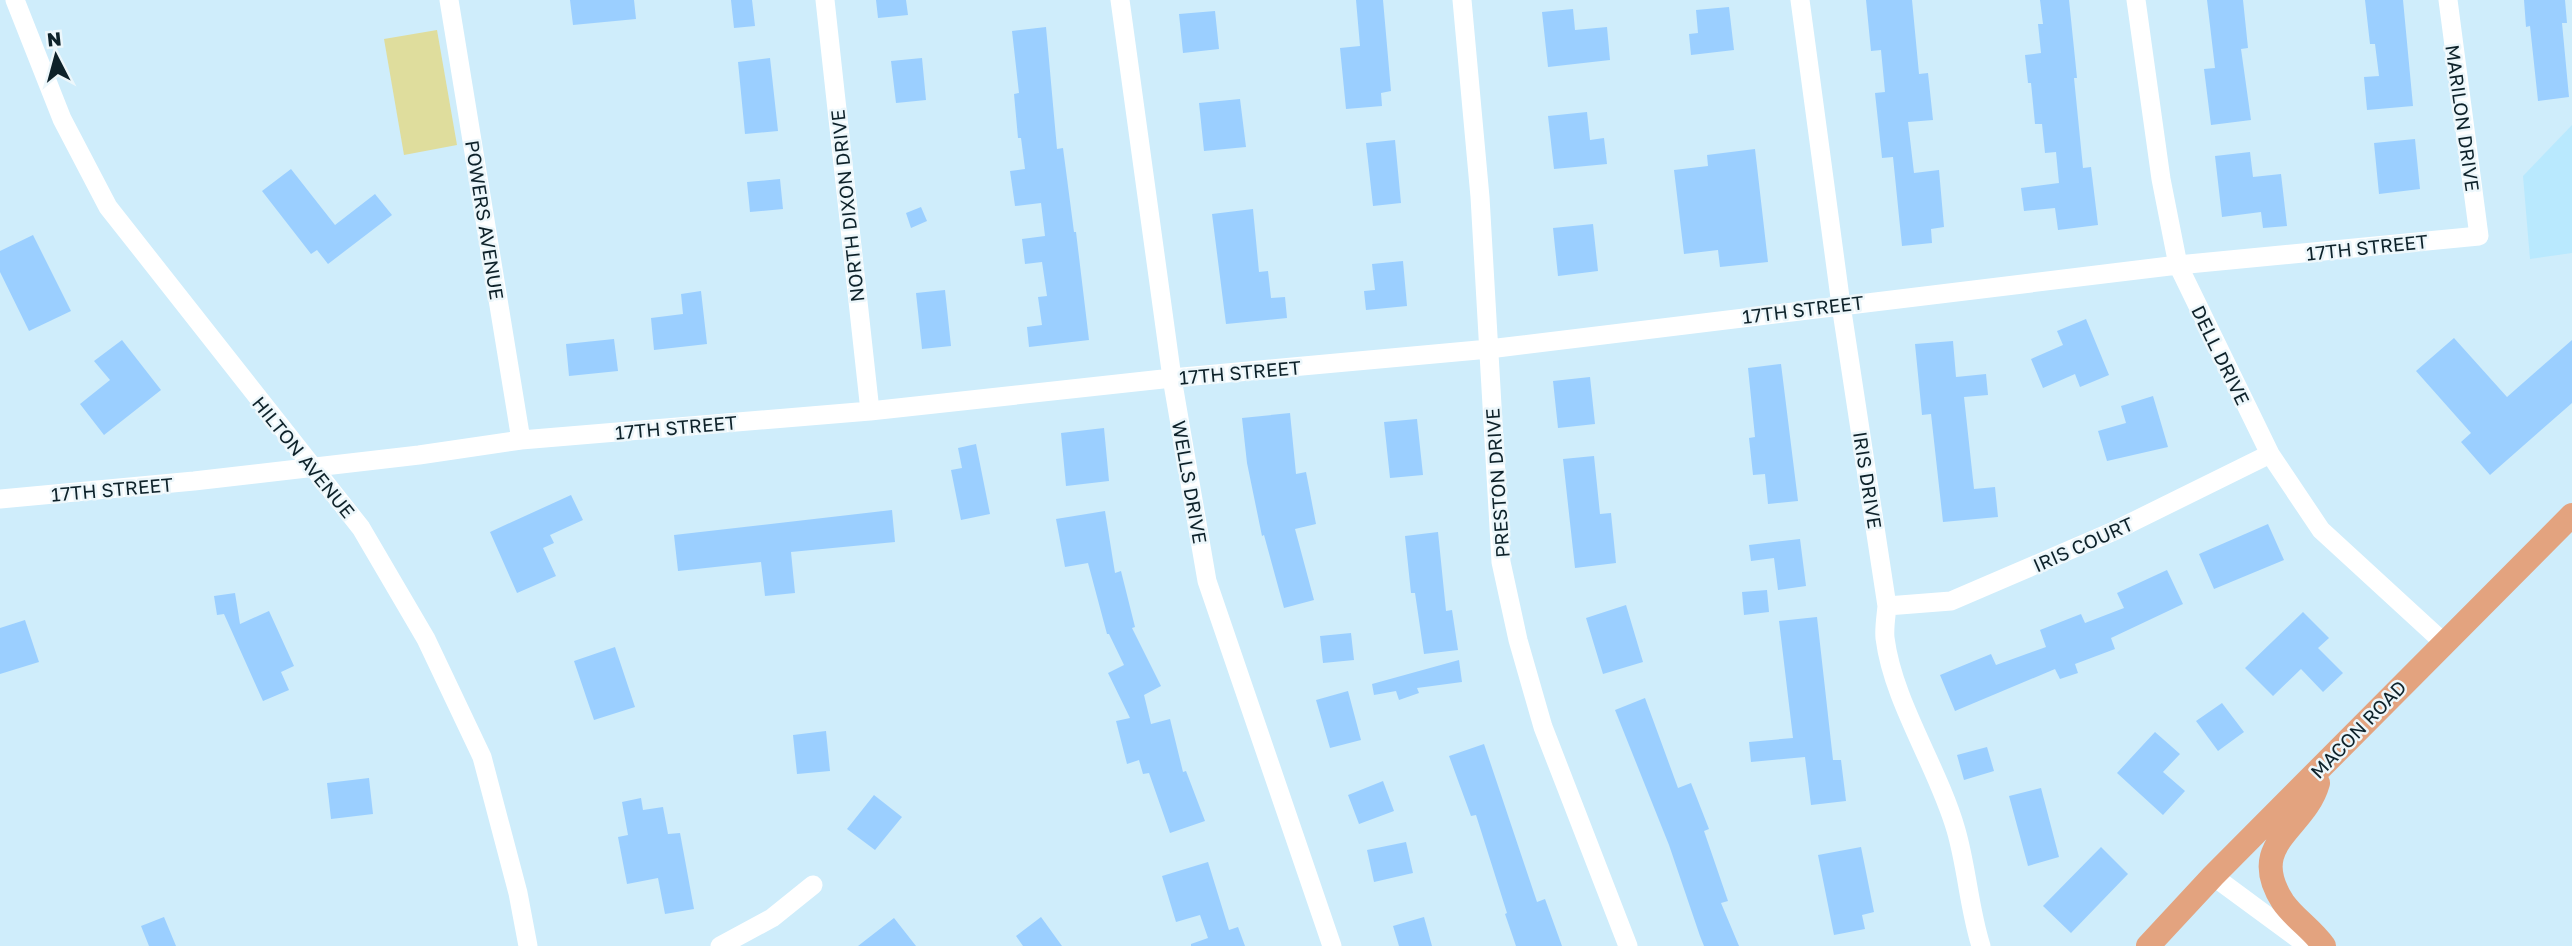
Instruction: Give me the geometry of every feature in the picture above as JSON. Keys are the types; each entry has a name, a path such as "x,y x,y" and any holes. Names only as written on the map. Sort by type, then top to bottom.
{"main road":[{"name":"MACON ROAD","path":"2148,946 2213,876 2572,514"},
{"path":"2323,765 2315,794 2282,837 2270,858 2272,883 2285,905 2324,946"}],"street":[{"name":"HILTON AVENUE","path":"15,0 62,119 108,207 367,539 426,639 482,757 518,893 528,946"},
{"name":"POWERS AVENUE","path":"449,0 521,440"},
{"name":"NORTH DIXON DRIVE","path":"825,0 870,411"},
{"name":"WELLS DRIVE","path":"1120,0 1172,378 1207,581 1332,946"},
{"name":"PRESTON DRIVE","path":"1462,0 1470,68 1501,562 1518,640 1543,727 1628,946"},
{"name":"IRIS DRIVE","path":"1800,0 1841,305 1887,606 1885,636 1893,676 1947,800 1957,832 1971,916 1981,946"},
{"name":"DELL DRIVE","path":"2136,0 2161,179 2178,265 2270,454 2321,530 2443,642"},
{"name":"MARILON DRIVE","path":"2448,0 2479,236"},
{"name":"17TH STREET","path":"0,499 313,468 521,440 870,411 1172,378 1489,349 2178,265 2479,236"},
{"name":"IRIS COURT","path":"1887,606 1951,601 2114,531 2270,454"},
{"path":"2213,876 2308,946"},
{"path":"720,946 772,918 813,885"}],"shaded area":[{"path":"437,30 457,145 404,155 384,39"},
{"path":"2572,125 2572,253 2530,259 2523,176"}],"building":[{"path":"570,0 634,0 636,19 573,25"},
{"path":"731,0 752,0 755,26 734,28"},
{"path":"876,0 906,0 908,15 878,18"},
{"path":"1356,0 1383,0 1391,91 1381,93 1382,106 1346,109 1340,48 1360,46"},
{"path":"1866,0 1912,0 1919,74 1928,73 1933,120 1908,122 1914,173 1939,170 1944,227 1931,229 1932,243 1902,246 1893,157 1882,158 1875,93 1885,92 1881,50 1871,51"},
{"path":"2040,0 2069,0 2083,168 2091,167 2098,225 2058,230 2055,208 2024,211 2021,188 2059,183 2056,152 2045,153 2042,124 2035,124 2025,55 2041,53 2038,24 2043,24"},
{"path":"2207,0 2243,0 2248,48 2241,49 2251,120 2211,125 2204,69 2215,68"},
{"path":"2365,0 2403,0 2413,106 2367,110 2364,77 2379,76 2375,44 2370,44"},
{"path":"2524,0 2565,0 2567,23 2562,23 2569,97 2538,101 2530,26 2526,27"},
{"path":"1729,7 1734,50 1691,55 1689,34 1698,33 1696,10"},
{"path":"1573,9 1575,30 1607,27 1610,60 1548,67 1542,12"},
{"path":"1215,11 1219,49 1183,53 1179,14"},
{"path":"1046,27 1057,149 1063,148 1089,340 1029,347 1027,327 1042,325 1038,297 1047,296 1042,262 1025,264 1022,239 1045,236 1041,203 1015,206 1010,171 1025,169 1021,138 1018,138 1014,94 1019,93 1012,31"},
{"path":"770,58 778,131 745,134 738,62"},
{"path":"922,58 926,100 896,103 891,61"},
{"path":"1240,99 1246,147 1204,151 1199,103"},
{"path":"1587,112 1590,140 1604,138 1607,164 1554,169 1548,116"},
{"path":"2415,139 2420,189 2379,194 2374,143"},
{"path":"1395,140 1401,203 1373,206 1366,143"},
{"path":"1755,149 1768,262 1720,267 1718,250 1684,254 1674,170 1708,166 1707,155"},
{"path":"2250,152 2253,177 2281,174 2287,226 2263,228 2261,212 2222,217 2215,156"},
{"path":"291,169 335,225 375,194 392,215 328,264 317,250 311,254 262,191"},
{"path":"780,179 783,209 750,212 747,182"},
{"path":"921,207 927,221 911,228 906,213"},
{"path":"1253,209 1259,272 1268,271 1271,298 1285,297 1287,318 1226,324 1212,214"},
{"path":"1593,224 1598,271 1558,276 1553,228"},
{"path":"33,235 71,311 29,331 0,272 0,251"},
{"path":"1403,261 1407,306 1366,310 1364,291 1375,290 1372,264"},
{"path":"945,290 951,346 922,349 916,293"},
{"path":"701,291 707,344 654,350 651,318 683,314 681,294"},
{"path":"2086,319 2109,375 2080,387 2075,374 2043,388 2031,359 2063,345 2057,331"},
{"path":"2454,338 2507,397 2572,340 2572,403 2490,475 2461,442 2471,433 2416,371"},
{"path":"614,339 618,371 569,376 566,344"},
{"path":"122,340 161,390 104,435 80,404 110,380 94,361"},
{"path":"1953,341 1956,377 1986,374 1988,395 1964,397 1974,489 1995,487 1998,517 1943,522 1931,414 1922,415 1915,344"},
{"path":"1781,364 1798,501 1768,504 1765,474 1753,475 1749,438 1755,437 1748,368"},
{"path":"1590,377 1595,424 1558,428 1553,381"},
{"path":"2153,396 2168,447 2107,461 2098,431 2126,423 2121,406"},
{"path":"1290,413 1296,474 1306,472 1316,524 1295,529 1314,600 1284,608 1264,535 1262,536 1247,463 1242,418"},
{"path":"1417,419 1423,475 1390,478 1384,422"},
{"path":"1104,428 1109,481 1066,486 1061,433"},
{"path":"976,444 990,514 961,520 951,470 962,468 958,448"},
{"path":"1594,456 1600,514 1611,513 1616,563 1575,568 1563,459"},
{"path":"571,495 583,520 550,535 554,543 543,548 556,576 517,593 490,532"},
{"path":"892,510 895,542 791,552 795,593 765,596 761,562 678,571 674,535"},
{"path":"1105,511 1115,573 1121,571 1135,627 1132,628 1161,686 1144,695 1151,724 1170,719 1183,772 1186,771 1205,821 1170,833 1149,773 1143,774 1139,760 1127,764 1116,721 1130,718 1108,673 1124,665 1107,634 1088,563 1065,567 1056,519"},
{"path":"2268,524 2284,560 2214,589 2199,554"},
{"path":"1438,532 1446,611 1452,610 1458,650 1424,654 1415,593 1411,593 1405,536"},
{"path":"1800,539 1806,586 1778,590 1774,558 1751,561 1749,545"},
{"path":"2167,570 2183,604 2111,638 2115,649 2075,664 2078,673 2060,679 2055,669 1955,711 1940,675 1991,654 1996,665 2046,647 2040,630 2081,614 2085,623 2124,608 2117,593"},
{"path":"1767,590 1769,612 1744,615 1742,592"},
{"path":"235,593 240,624 269,611 294,666 281,672 289,690 263,701 224,614 217,615 214,596"},
{"path":"1626,605 1643,662 1603,674 1586,618"},
{"path":"2303,612 2329,638 2318,648 2343,673 2323,692 2301,669 2273,696 2245,668"},
{"path":"1817,617 1833,760 1841,760 1846,801 1811,805 1805,757 1751,762 1749,742 1793,738 1779,621"},
{"path":"25,620 39,662 0,674 0,628"},
{"path":"1351,633 1354,660 1323,663 1320,636"},
{"path":"615,647 635,707 594,720 574,661"},
{"path":"1459,660 1462,682 1417,688 1419,693 1399,700 1396,691 1374,695 1372,684"},
{"path":"1348,691 1361,740 1330,748 1316,700"},
{"path":"1645,698 1678,788 1691,783 1709,829 1704,831 1728,901 1721,903 1739,946 1704,946 1700,936 1669,845 1615,710"},
{"path":"2222,703 2244,732 2218,751 2196,721"},
{"path":"826,731 830,771 797,774 793,735"},
{"path":"2155,732 2180,754 2163,772 2185,791 2163,815 2117,773"},
{"path":"1484,744 1537,902 1545,899 1562,946 1516,946 1476,815 1471,816 1449,756"},
{"path":"1987,747 1994,771 1964,780 1957,755"},
{"path":"369,778 373,814 331,819 327,783"},
{"path":"1383,781 1394,811 1359,824 1348,795"},
{"path":"2041,788 2059,857 2028,866 2009,796"},
{"path":"874,795 902,817 875,850 847,829"},
{"path":"641,798 643,810 663,807 668,834 680,833 694,909 665,914 658,878 627,884 618,837 628,835 622,802"},
{"path":"1406,842 1413,873 1374,882 1367,850"},
{"path":"1861,847 1874,912 1862,915 1865,929 1834,935 1818,855"},
{"path":"2101,847 2128,874 2071,933 2043,906"},
{"path":"1208,862 1229,930 1238,927 1245,946 1191,946 1208,938 1200,915 1176,922 1162,876"},
{"path":"164,917 176,946 149,946 141,926"},
{"path":"1041,917 1062,946 1023,946 1016,936"},
{"path":"1424,917 1432,946 1399,946 1393,926"},
{"path":"894,918 916,946 858,946"}]}
